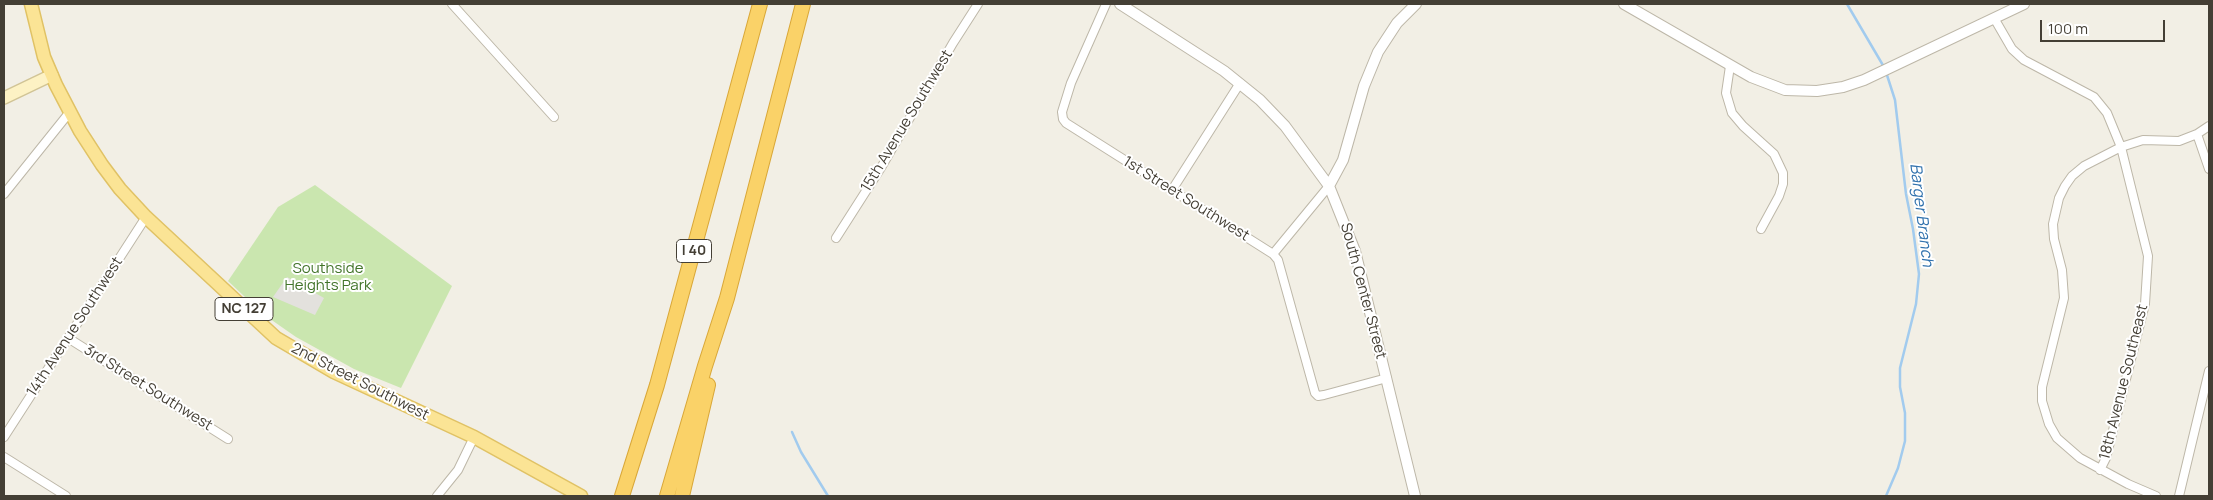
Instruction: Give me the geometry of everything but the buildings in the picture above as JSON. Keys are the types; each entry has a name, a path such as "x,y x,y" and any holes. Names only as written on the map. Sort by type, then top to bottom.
{"highway":[{"name":"I 40","path":"623,494 656,386 760,4"},
{"path":"667,496 742,241 803,4"},
{"path":"682,496 705,401 716,331"}],"main road":[{"name":"2nd Street Southwest","path":"31,4 44,57 69,113 102,165 120,189 146,217 276,338 334,372 474,437 578,494"},
{"path":"4,98 52,75"}],"street":[{"path":"452,4 554,117"},
{"name":"15th Avenue Southwest","path":"836,238 882,166 953,42 978,4"},
{"name":"1st Street Southwest","path":"1106,4 1078,66 1062,112 1066,123 1274,254"},
{"name":"South Center Street","path":"1120,4 1205,58 1260,100 1285,126 1329,186 1355,250 1415,496"},
{"path":"1387,378 1324,395 1318,396 1315,394 1278,260 1274,254 1329,186 1343,160 1364,86 1378,52 1396,23 1416,4"},
{"path":"1624,4 1730,66 1766,84 1785,90 1831,90 1864,80 2024,4"},
{"name":"18th Avenue Southeast","path":"1994,18 2012,49 2024,60 2094,97 2113,123 2121,146 2148,256 2145,304 2106,458 2100,470"},
{"path":"1730,66 1726,93 1732,113 1743,126 1774,154 1782,173 1783,184 1779,196 1761,229"},
{"path":"1172,190 1240,83"},
{"path":"4,194 69,113"},
{"path":"2156,496 2100,470 2080,458 2058,438 2049,424 2042,401 2042,387 2064,298 2062,270 2054,239 2053,224 2059,198 2072,176 2084,166 2121,146 2143,140 2179,140 2197,134 2209,126"},
{"path":"2197,134 2209,169"},
{"name":"14th Avenue Southwest","path":"4,437 146,217"},
{"name":"3rd Street Southwest","path":"68,338 228,439"},
{"path":"2179,496 2209,371"},
{"path":"436,496 458,470 474,437"},
{"path":"4,457 66,496"}],"green space":[{"name":"Southside Heights Park","path":"315,185 452,286 401,388 354,369 296,337 263,314 228,281 278,207"}],"shaded area":[{"path":"287,277 324,298 315,315 273,297"}],"waterway":[{"name":"Barger Branch","path":"1847,4 1884,67"},
{"name":"Barger Branch","path":"1886,72 1895,100 1906,194 1919,274 1916,304 1900,368 1900,387 1905,413 1905,441 1898,468 1886,496"},
{"path":"792,432 801,452 828,496"}]}
